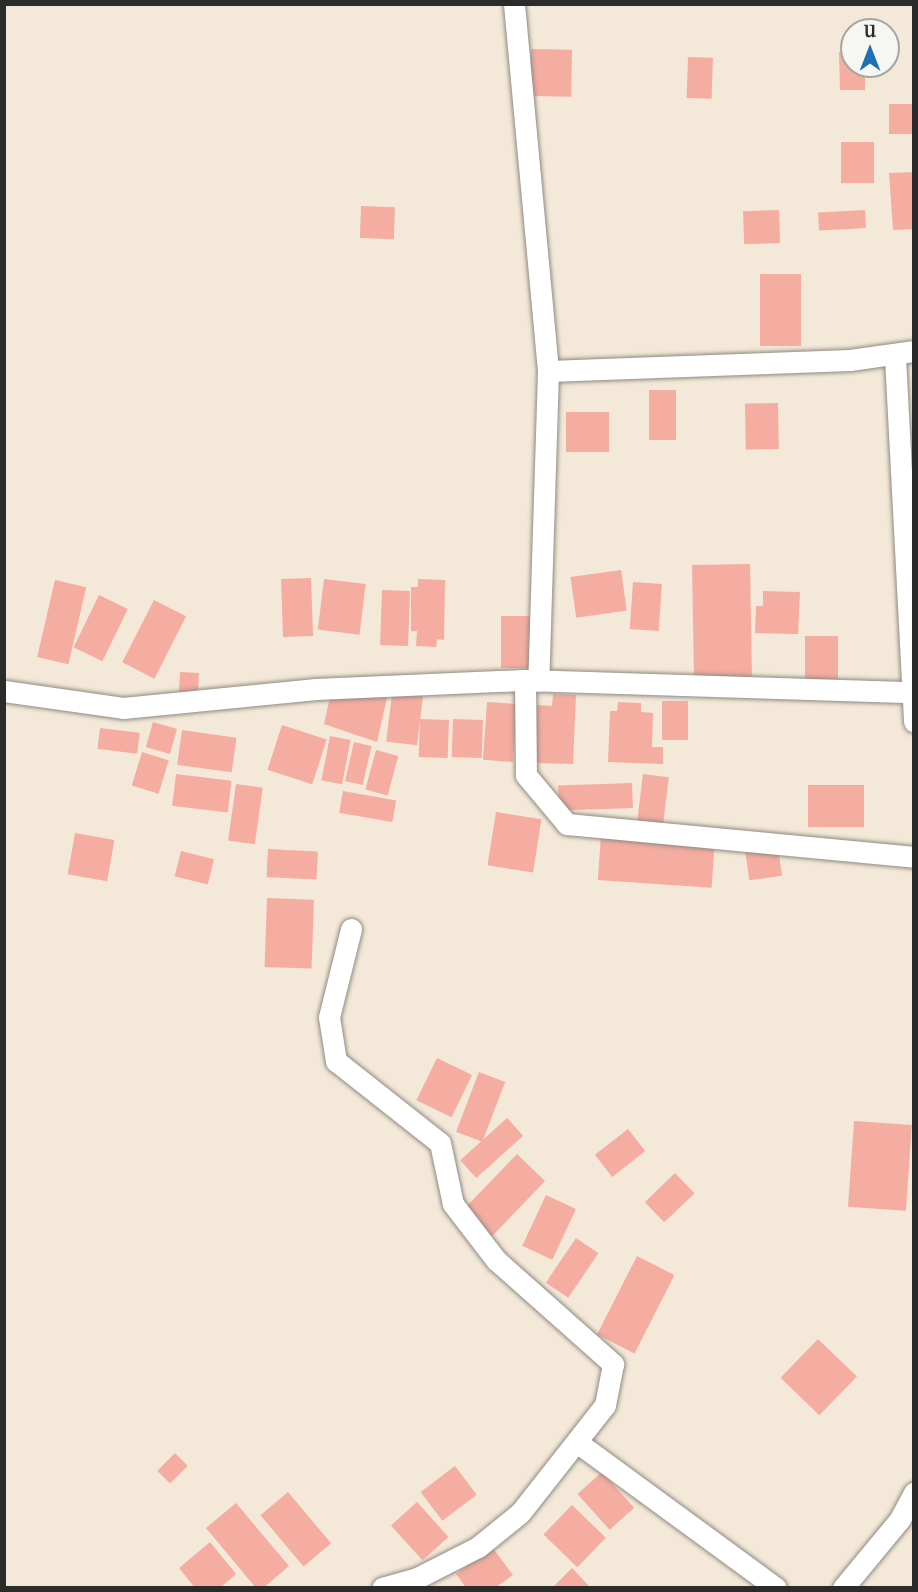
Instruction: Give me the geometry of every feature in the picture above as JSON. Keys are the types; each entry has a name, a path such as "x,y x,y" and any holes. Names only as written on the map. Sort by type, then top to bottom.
{"street":[{"path":"514,4 548,371 526,775 551,812 567,824 914,857"},
{"path":"548,371 904,354 914,722"},
{"path":"4,691 143,708 316,689 532,680 912,692"},
{"path":"351,929 329,1017 336,1061 440,1143 453,1204 495,1260 520,1287 606,1354 613,1380 605,1405 578,1443 520,1513 478,1547 417,1578 382,1587"},
{"path":"578,1443 776,1587"},
{"path":"843,1587 900,1519 914,1493"}],"building":[{"path":"531,49 572,50 571,97 530,96"},
{"path":"839,52 840,78 865,78 865,90 840,90"},
{"path":"688,57 713,58 712,99 687,98"},
{"path":"889,104 914,104 914,134 889,134"},
{"path":"841,142 874,142 874,183 841,183"},
{"path":"914,172 914,229 893,230 889,173"},
{"path":"361,206 395,207 394,239 360,238"},
{"path":"779,210 780,243 744,244 743,211"},
{"path":"865,210 866,228 819,230 818,212"},
{"path":"760,274 801,274 801,346 760,346"},
{"path":"649,390 676,390 676,440 649,440"},
{"path":"778,403 779,449 746,450 745,404"},
{"path":"566,412 609,412 609,452 566,452"},
{"path":"750,564 752,677 694,678 692,565"},
{"path":"621,570 627,611 576,618 570,577"},
{"path":"311,578 313,636 283,637 281,579"},
{"path":"324,579 366,584 359,635 318,630"},
{"path":"418,579 445,580 444,640 437,639 436,647 416,646 417,631 411,631 411,587 418,587"},
{"path":"55,580 86,587 68,664 37,657"},
{"path":"633,582 662,584 659,631 630,629"},
{"path":"382,590 410,591 408,646 380,645"},
{"path":"763,591 800,592 798,634 755,633 756,606 763,606"},
{"path":"99,595 128,609 102,661 74,647"},
{"path":"154,600 186,616 154,679 122,662"},
{"path":"501,616 534,616 534,668 501,668"},
{"path":"805,636 838,636 838,679 805,679"},
{"path":"180,672 199,673 198,701 179,700"},
{"path":"393,686 424,690 417,745 386,742"},
{"path":"348,689 387,698 377,742 324,724 331,692"},
{"path":"553,694 576,695 573,764 535,763 537,705 552,706"},
{"path":"662,701 688,701 688,740 662,740"},
{"path":"487,702 517,704 513,762 483,760"},
{"path":"618,702 641,703 641,712 653,713 652,747 663,747 663,764 608,762 610,711 617,711"},
{"path":"420,719 449,720 448,758 419,757"},
{"path":"453,719 483,720 482,758 452,757"},
{"path":"153,722 177,729 170,754 146,747"},
{"path":"282,725 327,740 312,784 267,770"},
{"path":"100,728 140,733 137,754 97,749"},
{"path":"182,730 236,738 232,772 177,765"},
{"path":"330,736 351,740 342,784 321,780"},
{"path":"354,742 372,746 363,785 345,781"},
{"path":"376,750 398,756 388,796 365,790"},
{"path":"142,752 169,760 159,794 132,785"},
{"path":"176,774 232,781 228,813 172,806"},
{"path":"643,774 669,777 663,824 637,821"},
{"path":"632,783 633,808 559,811 558,786"},
{"path":"236,784 263,788 255,844 228,840"},
{"path":"808,785 864,785 864,827 808,827"},
{"path":"343,791 396,800 392,822 339,813"},
{"path":"496,812 541,819 533,873 488,865"},
{"path":"75,833 114,840 107,881 68,874"},
{"path":"601,835 715,843 712,888 598,880"},
{"path":"778,847 782,876 749,880 745,852"},
{"path":"268,849 318,852 316,880 267,877"},
{"path":"181,851 214,859 208,884 175,876"},
{"path":"267,898 314,900 312,969 265,967"},
{"path":"437,1058 472,1075 451,1117 416,1100"},
{"path":"479,1072 505,1082 482,1142 456,1132"},
{"path":"507,1118 523,1136 476,1178 460,1160"},
{"path":"854,1121 912,1125 906,1211 848,1207"},
{"path":"628,1129 645,1151 612,1177 595,1155"},
{"path":"517,1154 545,1181 492,1236 464,1209"},
{"path":"675,1173 694,1193 664,1222 645,1202"},
{"path":"546,1195 576,1209 552,1260 522,1246"},
{"path":"576,1238 598,1253 568,1298 546,1283"},
{"path":"637,1256 674,1275 634,1353 597,1334"},
{"path":"818,1339 857,1377 819,1415 780,1378"},
{"path":"175,1453 188,1466 170,1483 157,1471"},
{"path":"455,1466 477,1495 442,1521 421,1492"},
{"path":"602,1472 634,1508 610,1530 577,1494"},
{"path":"288,1492 331,1543 303,1566 260,1515"},
{"path":"417,1502 448,1537 422,1560 391,1525"},
{"path":"236,1503 289,1566 263,1588 256,1588 206,1528"},
{"path":"572,1505 606,1538 577,1567 544,1534"},
{"path":"210,1542 236,1574 220,1588 195,1588 179,1568"},
{"path":"492,1547 513,1575 495,1588 466,1588 456,1574"},
{"path":"572,1568 591,1588 552,1588"}]}
